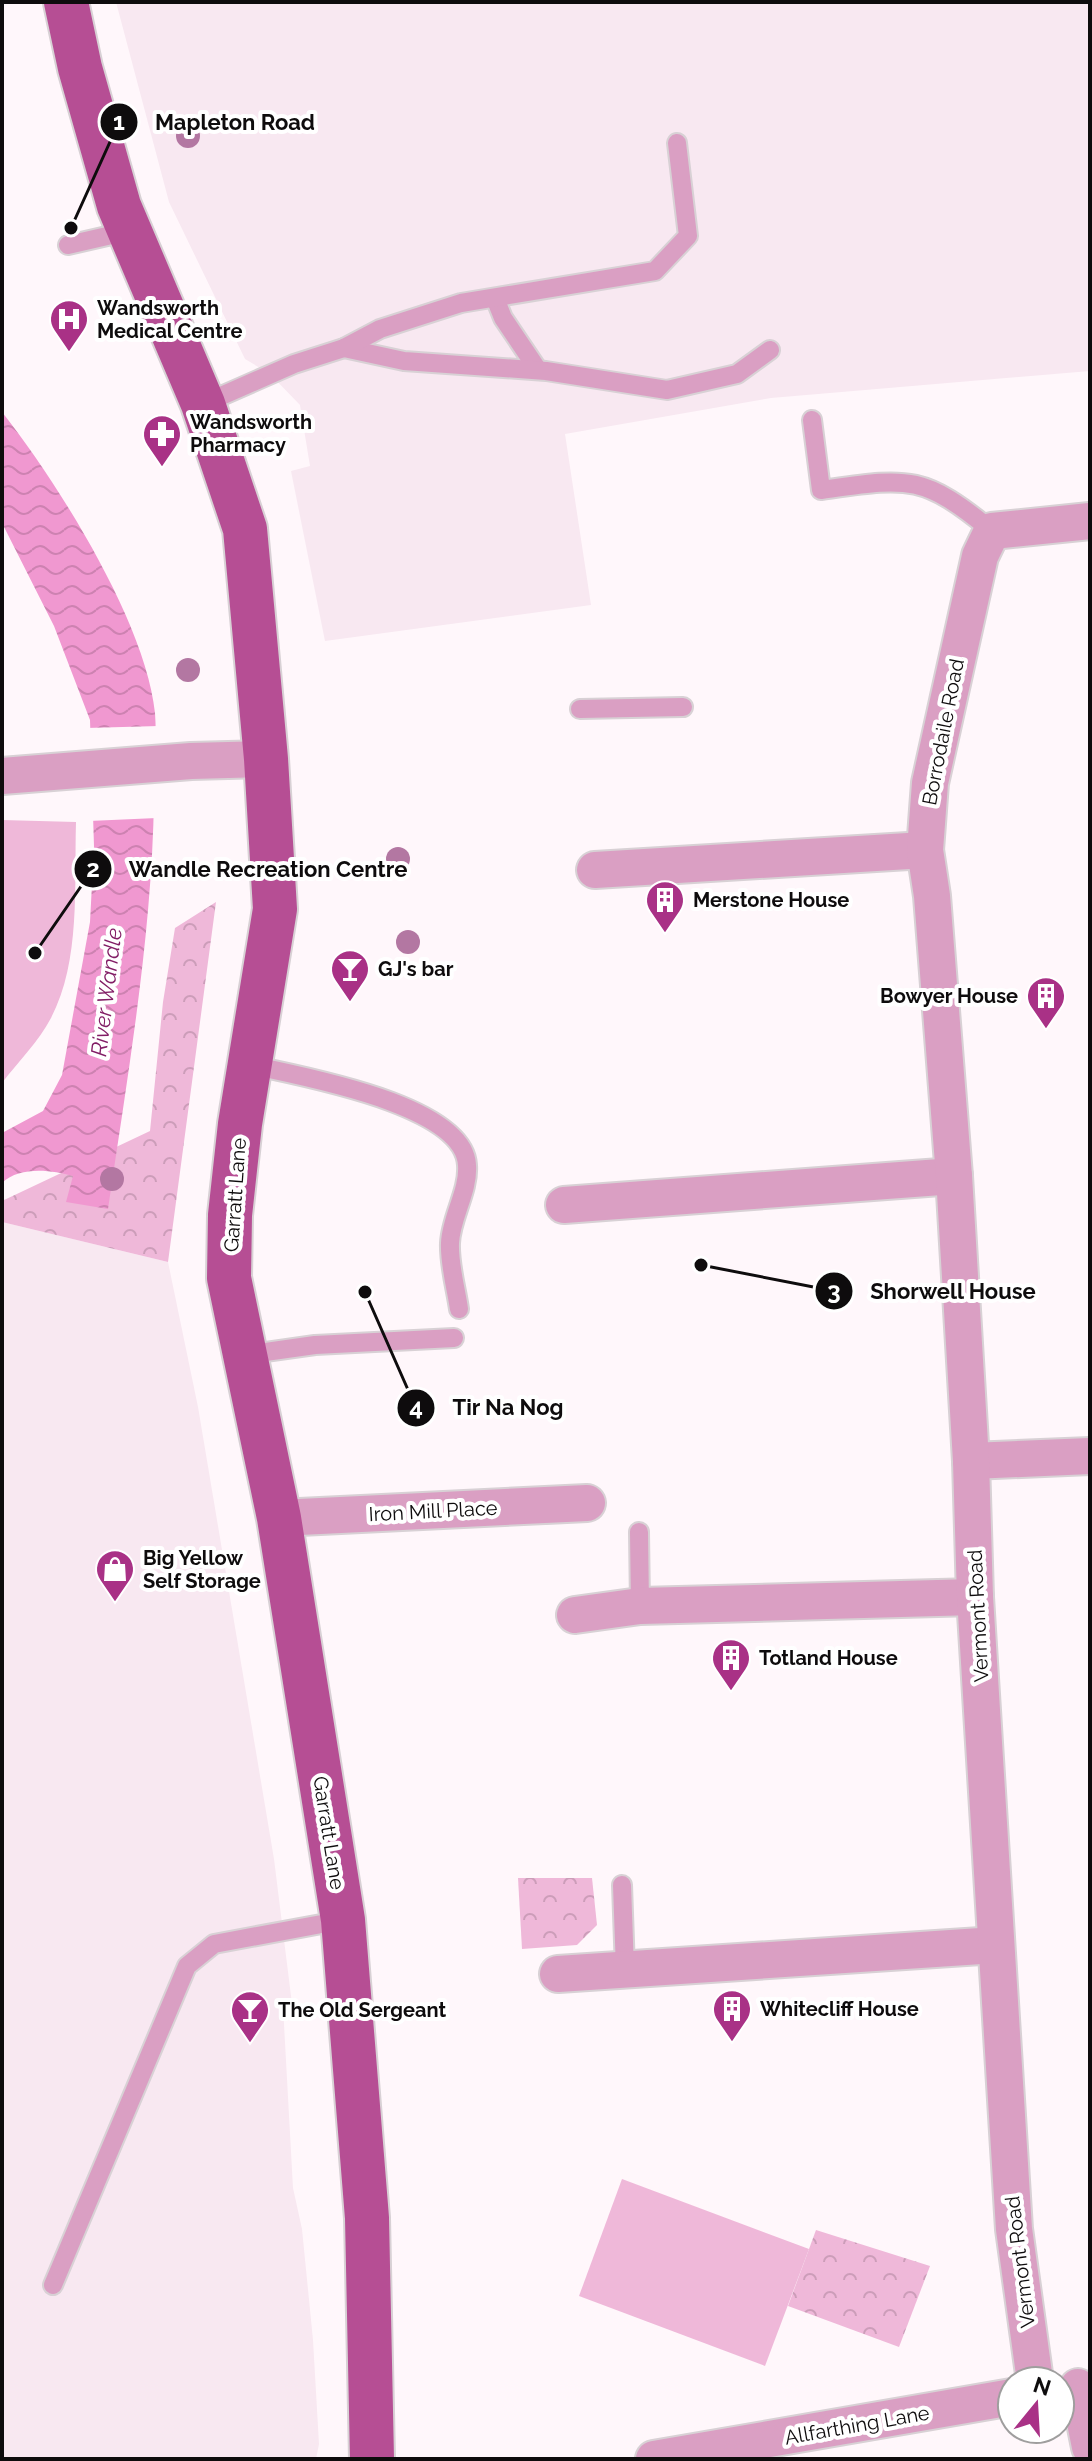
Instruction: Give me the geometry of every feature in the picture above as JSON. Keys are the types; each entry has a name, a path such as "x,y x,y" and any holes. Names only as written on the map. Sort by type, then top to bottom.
{"main road":[{"name":"Garratt Lane","path":"66,2 91,111 129,231 203,404 245,529 266,759 275,909 230,1215 229,1278 279,1518 343,1920 367,2218 372,2459"}],"street":[{"path":"992,531 1090,521"},
{"name":"Borrodaile Road","path":"925,850 930,783 980,556 992,531"},
{"path":"4,776 191,761 266,759"},
{"path":"595,870 925,850"},
{"name":"Vermont Road","path":"925,850 932,896 954,1176 971,1461 975,1597 1014,2229 1033,2365"},
{"path":"564,1205 954,1176"},
{"path":"971,1461 1090,1456"},
{"name":"Iron Mill Place","path":"279,1518 587,1503"},
{"path":"575,1615 640,1606 975,1597"},
{"path":"558,1974 996,1945"},
{"path":"1076,2387 1090,2447"},
{"name":"Allfarthing Lane","path":"654,2459 996,2400"}],"lane":[{"path":"203,404 294,364 344,348 380,329 461,303 655,271 688,236 677,143"},
{"path":"68,245 129,231"},
{"path":"495,298 510,331 538,370"},
{"path":"344,348 404,361 538,370 667,390 737,374 770,350"},
{"path":"812,420 821,490 895,480 918,484 961,506 992,531"},
{"path":"580,709 683,707"},
{"path":"251,1065 376,1098 429,1117 455,1135 467,1165 450,1243 459,1309"},
{"path":"244,1355 315,1345 454,1338"},
{"path":"639,1532 640,1606"},
{"path":"622,1885 625,1970"},
{"path":"53,2285 187,1966 214,1944 343,1920"}],"shaded area":[{"path":"116,2 1090,2 1090,371 771,398 565,434 591,605 325,641 291,471 310,466 300,405 270,374 245,359 169,202"},
{"path":"2,1222 168,1262 198,1407 274,1859 292,2004 283,2006 293,2188 302,2229 313,2340 319,2444 316,2459 2,2459"}],"green space":[{"path":"2,820 76,822 72,948 61,996 41,1035 2,1083"},
{"path":"216,902 168,1262 2,1222 2,1201 150,1131 163,1002 175,928"},
{"path":"518,1878 592,1878 597,1925 577,1945 522,1949"},
{"path":"622,2179 809,2249 765,2366 579,2296"},
{"path":"816,2230 930,2266 899,2347 788,2306"}],"water":[{"name":"River Wandle","path":"2,412 48,476 96,555 135,638 148,677 155,713 149,901 138,1004 108,1209 66,1202 73,1176 46,1171 27,1172 2,1183 2,1133 43,1111 62,1075 90,922 94,846 90,720 54,626 2,523"}],"pier":[{"path":"159,726 157,818 89,821 86,728"}],"place":[{"name":"Mapleton Road","path":"71,228"},
{"name":"Wandsworth Medical Centre","path":"69,353"},
{"name":"Wandsworth Pharmacy","path":"162,468"},
{"name":"Merstone House","path":"665,934"},
{"name":"Wandle Recreation Centre","path":"35,953"},
{"name":"GJ's bar","path":"350,1003"},
{"name":"Bowyer House","path":"1046,1030"},
{"name":"Shorwell House","path":"701,1265"},
{"name":"Tir Na Nog","path":"365,1292"},
{"name":"Big Yellow Self Storage","path":"115,1603"},
{"name":"Totland House","path":"731,1692"},
{"name":"Whitecliff House","path":"732,2043"},
{"name":"The Old Sergeant","path":"250,2044"}]}
